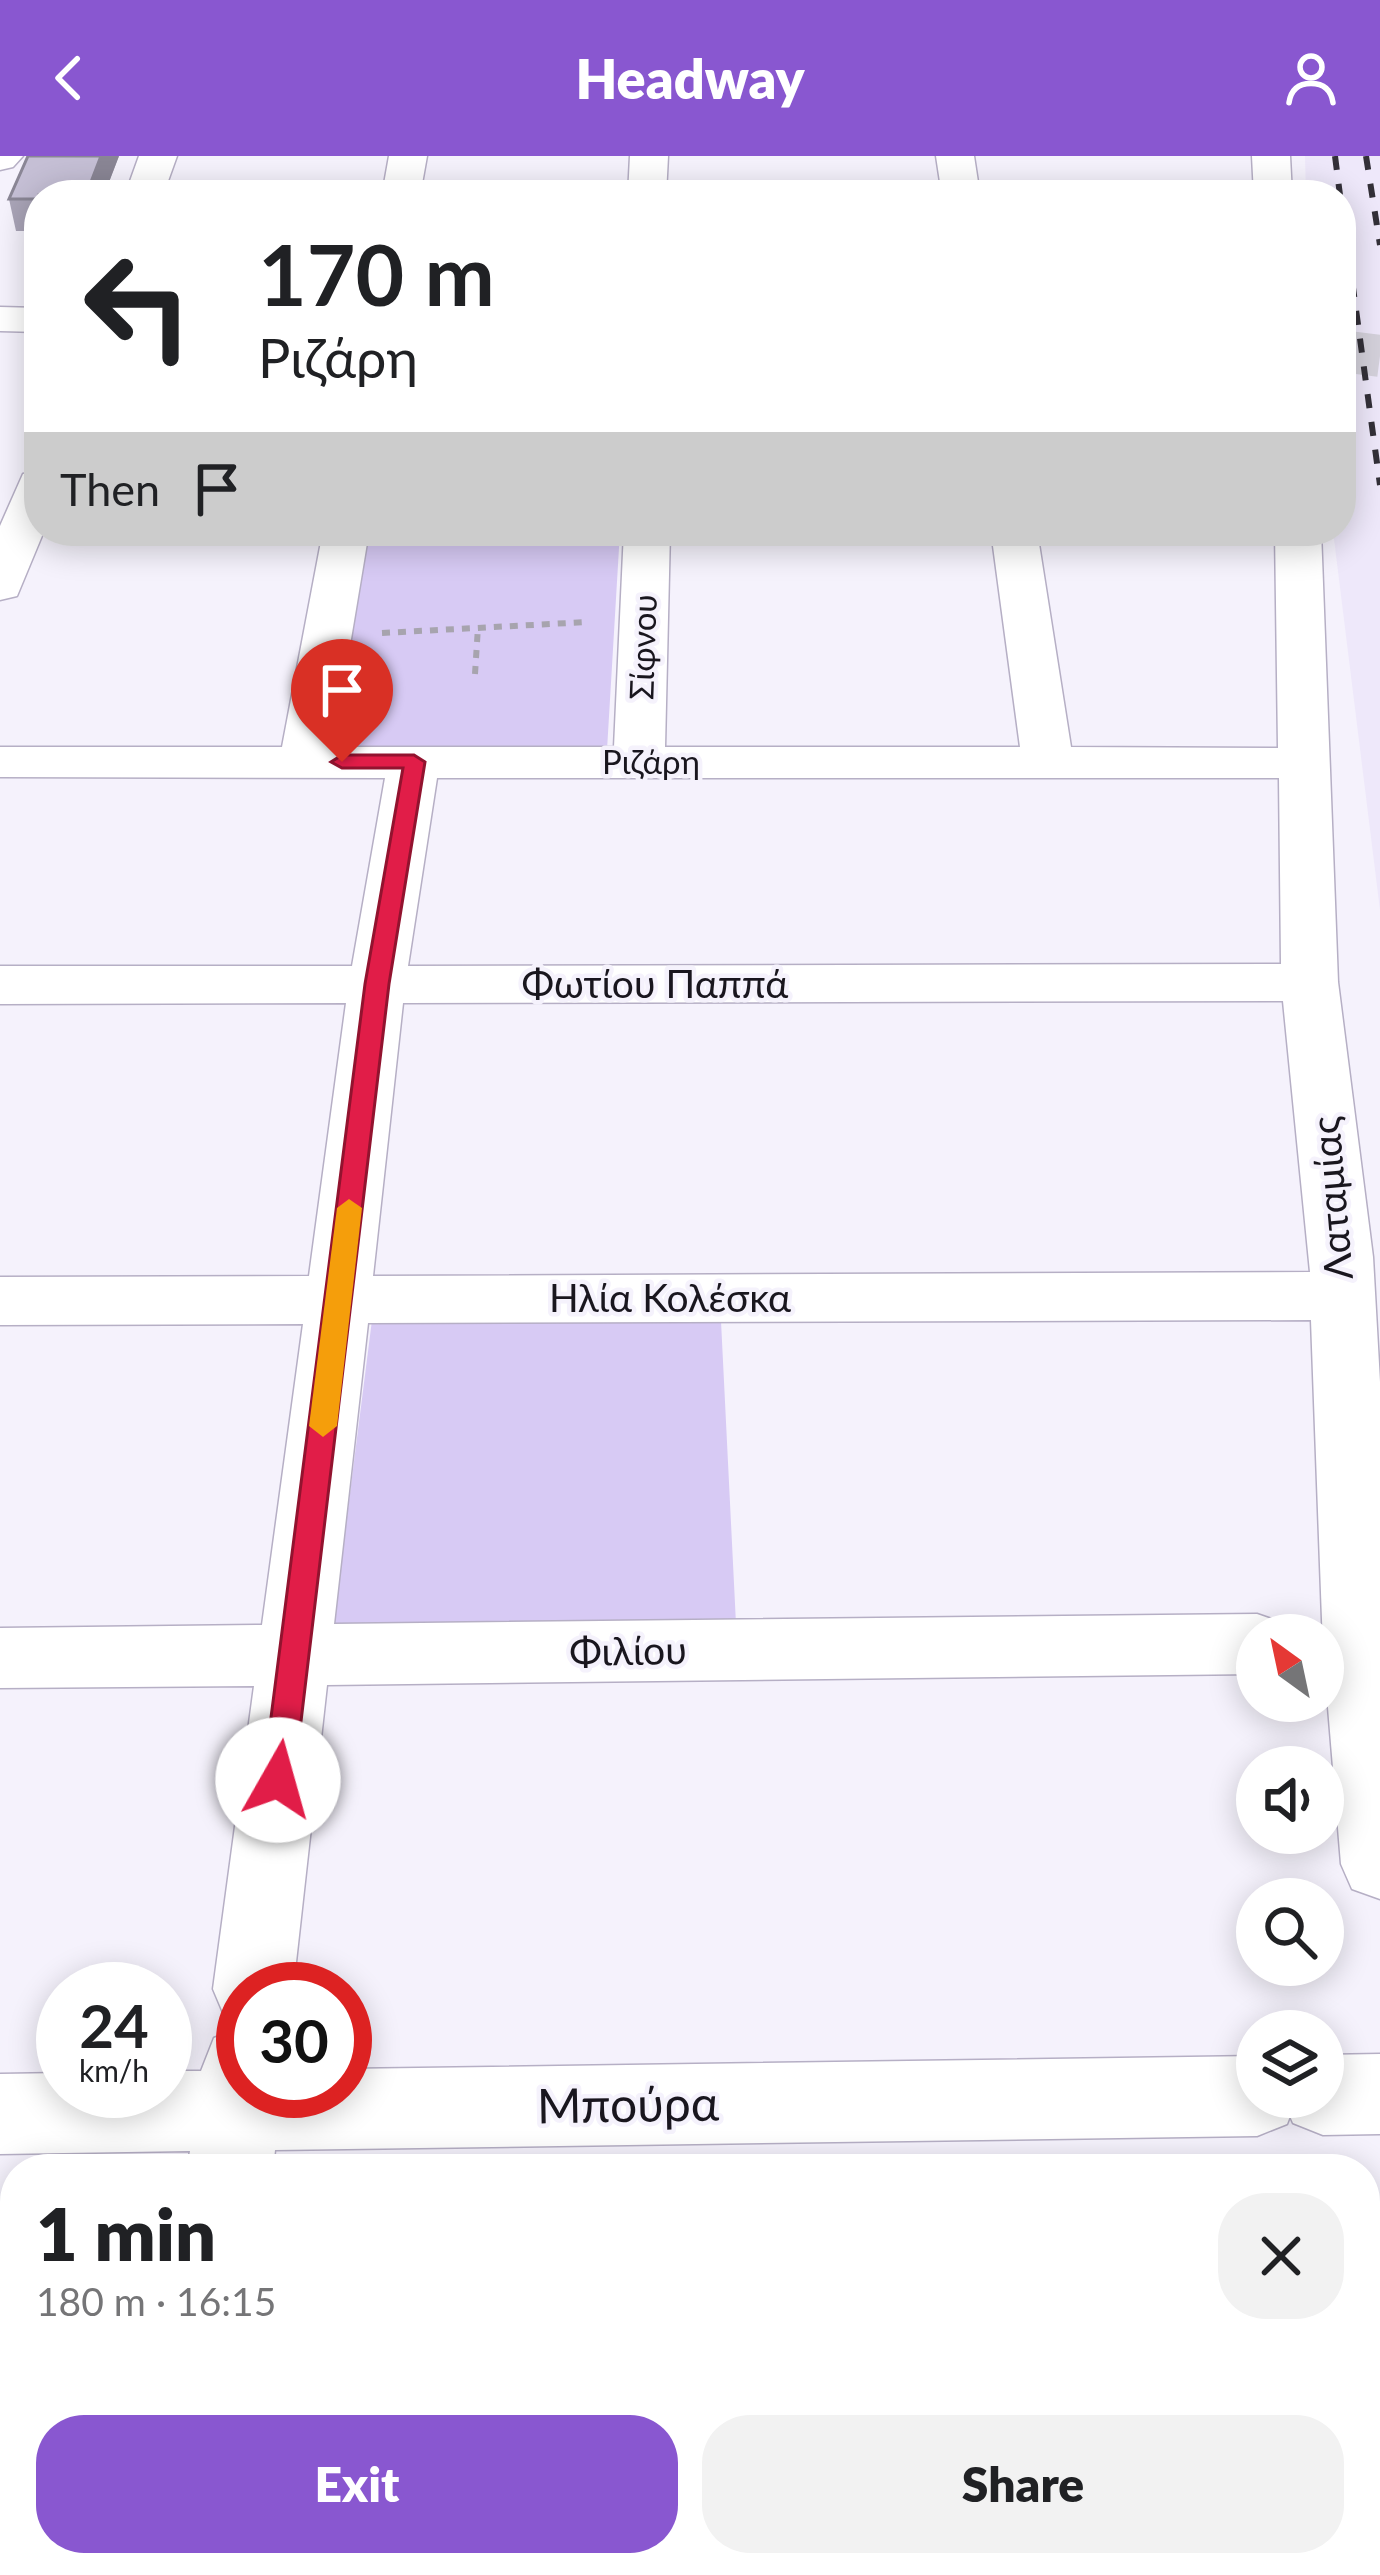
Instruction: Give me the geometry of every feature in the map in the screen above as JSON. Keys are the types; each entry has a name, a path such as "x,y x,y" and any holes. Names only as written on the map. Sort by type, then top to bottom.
{"street":[{"path":"0,586 24,523"},
{"path":"305,762 343,546"},
{"name":"Σίφνου","path":"639,762 646,546"},
{"path":"1016,546 1048,762"},
{"name":"Λαταμίας","path":"1298,546 1310,982 1341,1276 1341,1614"},
{"name":"Ριζάρη","path":"0,762 1303,763"},
{"path":"256,1962 377,984 414,762"},
{"name":"Φωτίου Παππά","path":"0,985 1310,982"},
{"name":"Ηλία Κολέσκα","path":"0,1262 341,1280 1341,1276"},
{"name":"Ηλία Κολέσκα","path":"0,1301 341,1280"},
{"name":"Φιλίου","path":"0,1658 1236,1644"},
{"name":"Λαταμίας","path":"1344,1660 1380,1864"},
{"path":"1344,2095 1380,2094"},
{"name":"Μπούρα","path":"372,2112 1236,2096"},
{"name":"Μπούρα","path":"0,2114 216,2115"}],"path":[{"path":"367,634 592,622"},
{"path":"475,674 478,627"}],"shaded area":[{"path":"1305,156 1380,156 1380,910 1335,546 1356,546 1356,180 1306,180"},
{"path":"361,546 619,546 607,750 323,749"},
{"path":"372,1320 721,1321 736,1624 332,1635"}],"building":[{"path":"28,156 101,156 92,180 24,180 24,199 9,199"}],"tunnel":[{"path":"1356,353 1380,356"}],"railway":[{"path":"1335,156 1338,180"},
{"path":"1366,156 1380,245"},
{"path":"1356,310 1380,485"}],"slow traffic":[{"path":"323,1426 349,1208"}],"route":[{"path":"278,1780 377,984 414,762 342,762"}]}
